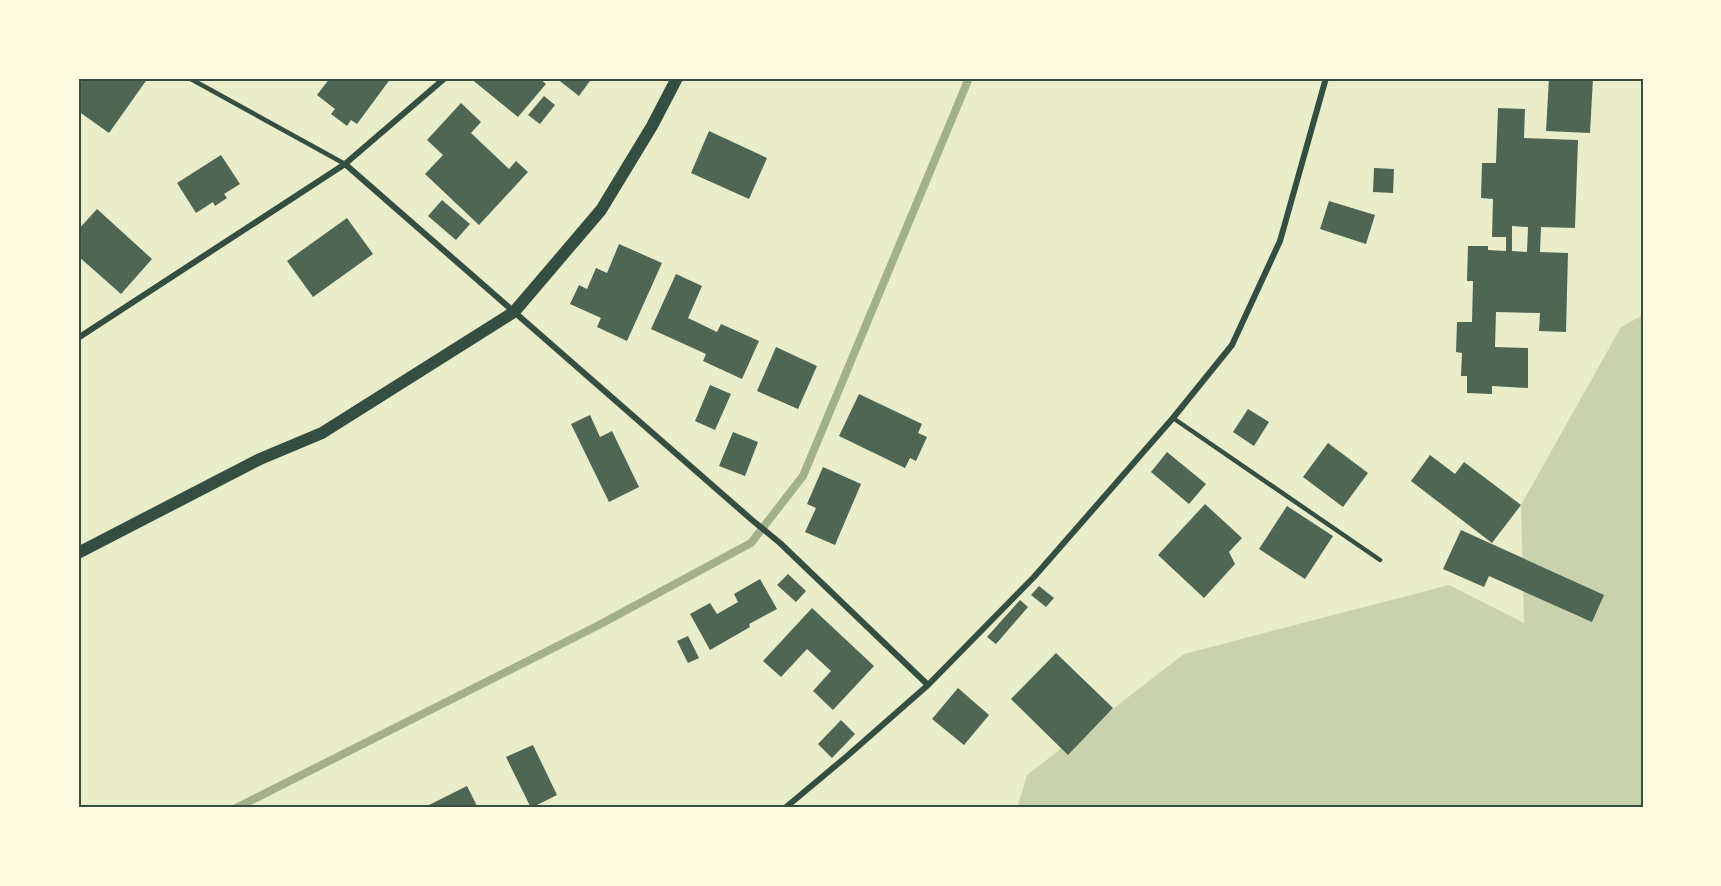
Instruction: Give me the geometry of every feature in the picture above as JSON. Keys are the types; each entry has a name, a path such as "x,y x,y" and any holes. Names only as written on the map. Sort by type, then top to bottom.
{"main road":[{"path":"78,553 260,459 322,433 514,312 601,210 652,126 676,78"}],"street":[{"path":"78,338 345,164 445,78"},
{"path":"785,808 928,685 1034,577 1173,418 1233,345 1280,241 1326,78"},
{"path":"345,164 780,543 928,685"}],"lane":[{"path":"189,78 345,164"},
{"path":"1173,418 1380,560"}],"green space":[{"path":"1643,315 1643,808 1017,808 1027,775 1184,654 1449,585 1524,623 1521,505 1621,327"}],"building":[{"path":"84,78 148,78 109,133 78,111 78,86"},
{"path":"330,78 391,78 357,124 351,120 347,126 331,114 335,109 317,95"},
{"path":"470,78 539,78 546,84 518,117"},
{"path":"556,78 592,78 579,96"},
{"path":"1549,78 1593,78 1590,133 1546,131"},
{"path":"544,96 555,105 540,124 528,115"},
{"path":"461,103 481,122 471,133 509,169 516,161 528,172 479,225 425,174 443,155 427,140"},
{"path":"1498,108 1525,109 1524,138 1578,140 1575,228 1541,227 1540,252 1568,253 1566,332 1539,331 1540,313 1496,312 1495,347 1528,348 1528,388 1492,386 1492,394 1467,393 1467,376 1461,376 1462,353 1456,352 1457,322 1472,322 1473,281 1467,281 1468,246 1488,246 1488,250 1506,251 1506,237 1492,237 1493,199 1481,198 1482,163 1496,163","holes":["1512,226 1528,227 1527,252 1512,251"]},
{"path":"709,131 767,158 749,199 691,173"},
{"path":"221,155 240,184 224,194 227,198 215,206 213,202 196,213 177,183"},
{"path":"1374,168 1394,169 1393,193 1373,192"},
{"path":"442,200 470,224 456,240 428,216"},
{"path":"1329,201 1375,215 1366,244 1320,229"},
{"path":"97,209 152,259 121,294 78,256 78,230"},
{"path":"347,218 373,254 313,297 287,261"},
{"path":"619,244 662,263 627,341 597,327 601,318 570,304 579,285 587,289 596,268 607,273"},
{"path":"676,274 702,286 688,318 717,332 721,324 759,341 742,379 703,361 706,354 651,329"},
{"path":"776,347 817,366 798,409 757,391"},
{"path":"710,385 731,394 715,430 695,421"},
{"path":"859,394 922,424 918,433 927,437 916,461 910,458 905,468 839,436"},
{"path":"1248,409 1269,422 1254,446 1233,432"},
{"path":"590,415 600,437 612,431 639,487 609,502 571,424"},
{"path":"733,432 758,442 745,476 719,466"},
{"path":"1328,443 1368,473 1343,507 1303,477"},
{"path":"1167,452 1206,484 1189,504 1151,472"},
{"path":"1430,455 1455,474 1464,462 1521,505 1492,543 1411,481"},
{"path":"823,467 861,484 835,545 805,532 816,508 807,504"},
{"path":"1205,504 1242,538 1229,552 1235,564 1204,598 1158,555"},
{"path":"1287,506 1333,536 1305,579 1259,549"},
{"path":"1461,530 1604,595 1592,622 1489,576 1484,587 1443,569"},
{"path":"788,574 806,591 796,602 777,585"},
{"path":"760,579 777,609 749,624 750,627 710,650 690,614 710,603 717,614 738,602 734,594"},
{"path":"1039,586 1054,598 1046,607 1031,595"},
{"path":"1020,600 1028,607 996,644 987,637"},
{"path":"812,608 874,666 833,710 813,691 831,671 807,649 781,677 763,661"},
{"path":"688,636 699,658 688,663 677,641"},
{"path":"1056,653 1113,708 1068,755 1011,699"},
{"path":"958,688 989,715 964,745 932,719"},
{"path":"841,720 855,734 832,758 818,744"},
{"path":"533,745 557,795 531,808 506,757"},
{"path":"467,786 478,808 423,808"}],"waterway":[{"path":"236,808 597,626 751,543 803,476 969,78"}]}
